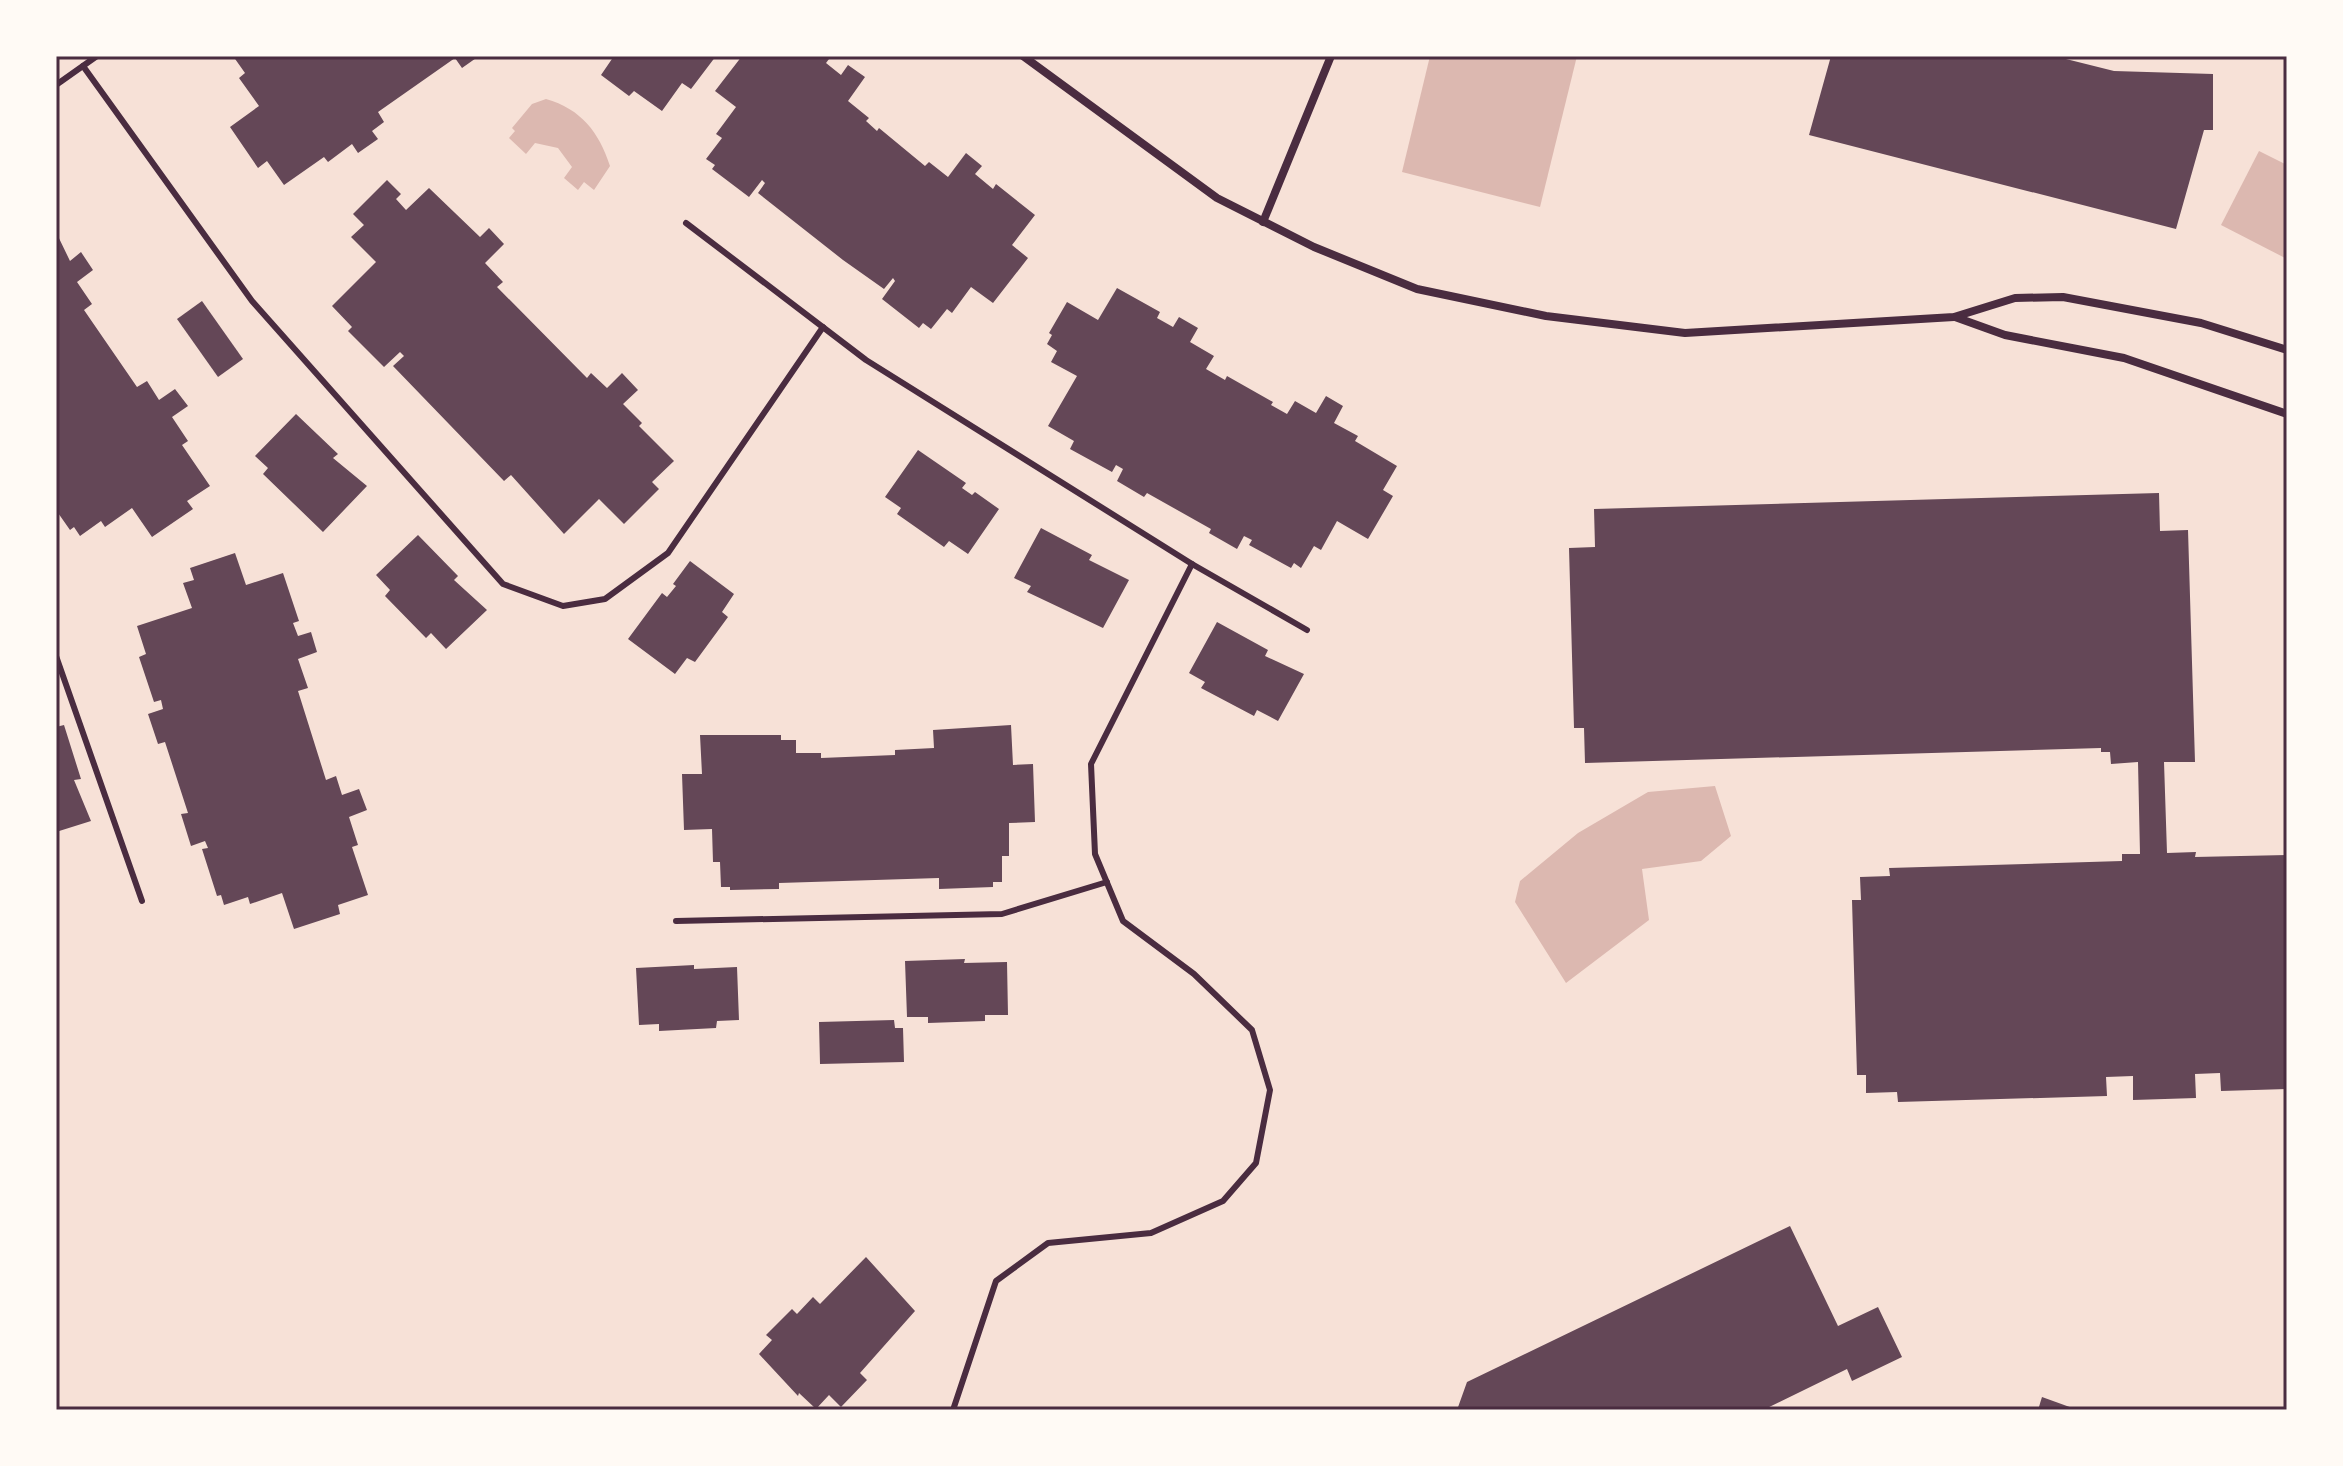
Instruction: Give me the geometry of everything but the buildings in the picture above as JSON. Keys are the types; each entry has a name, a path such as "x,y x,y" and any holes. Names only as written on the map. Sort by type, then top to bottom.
{"street":[{"path":"1023,56 1217,198 1263,222 1417,289 1546,316 1685,333 1954,317 2015,298 2063,297 2201,323 2287,350"},
{"path":"1263,222 1331,56"},
{"path":"1954,317 2005,335 2124,358 2223,389 2287,414"}],"lane":[{"path":"56,85 97,56"},
{"path":"83,66 252,301 482,561 503,584 563,606 605,599 668,553 823,327"},
{"path":"686,223 866,360 1192,564 1307,630"},
{"path":"953,1410 996,1281 1048,1243 1151,1233 1223,1201 1256,1163 1270,1090 1252,1030 1194,974 1123,921 1095,854 1091,764 1192,564"},
{"path":"56,656 142,901"},
{"path":"676,921 1002,914 1107,882"}],"shaded area":[{"path":"1430,56 1577,56 1540,207 1402,172"},
{"path":"546,99 579,116 600,143 610,166 594,190 584,182 578,190 564,178 572,167 558,148 535,143 526,154 509,138 515,131 512,128 532,104"},
{"path":"2259,151 2287,165 2287,259 2221,225"},
{"path":"1715,786 1731,836 1701,861 1642,869 1649,920 1566,983 1515,902 1520,881 1578,833 1648,792"}]}
